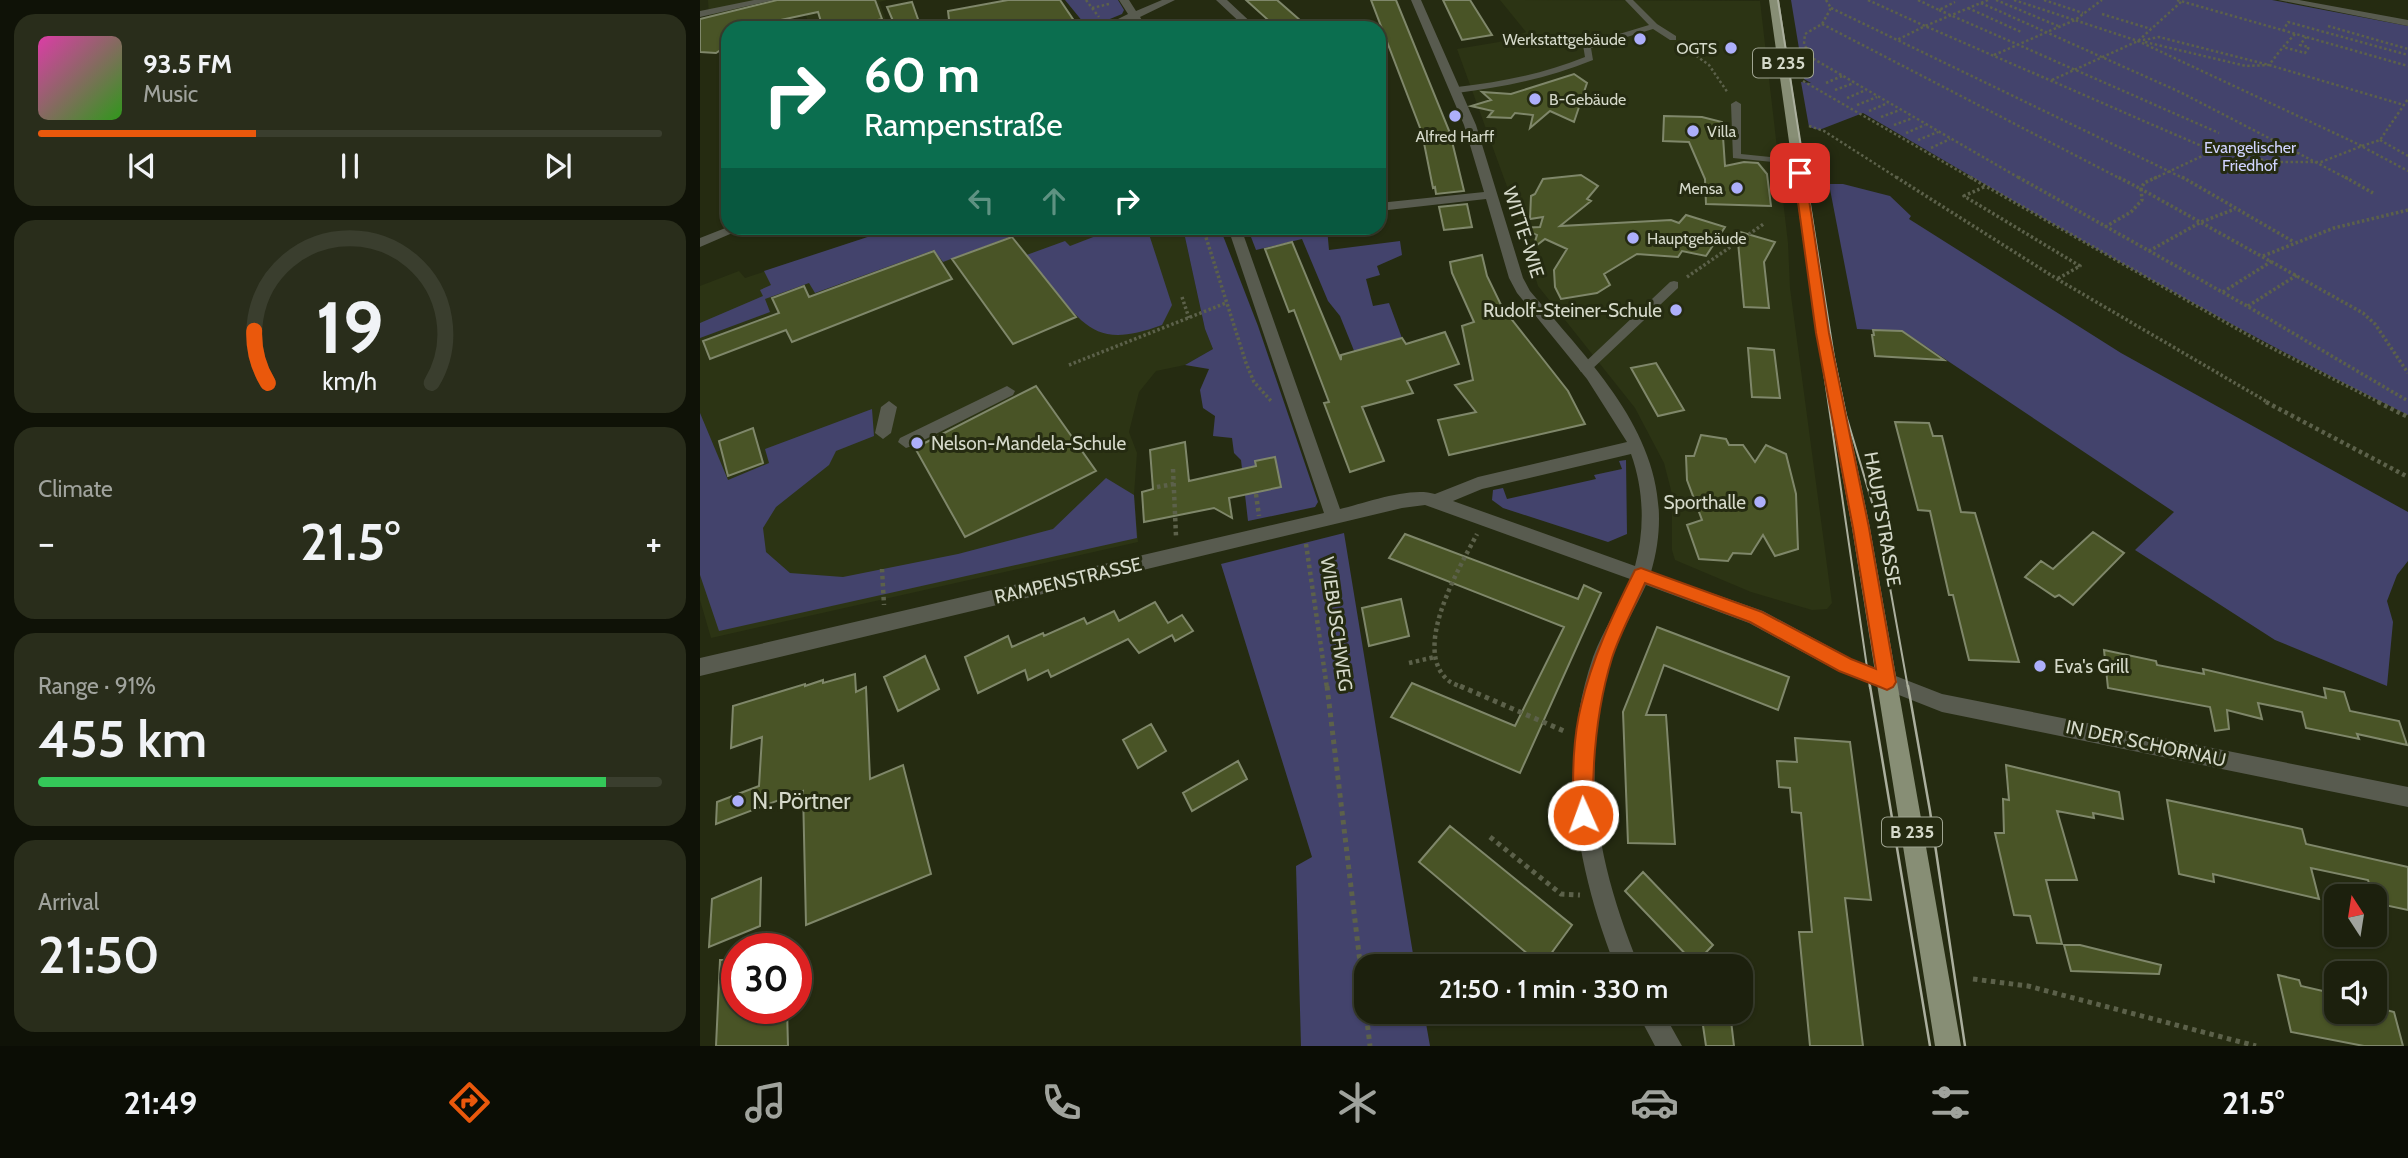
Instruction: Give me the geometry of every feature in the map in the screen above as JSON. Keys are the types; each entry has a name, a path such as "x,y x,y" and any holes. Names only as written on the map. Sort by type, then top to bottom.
{"main road":[{"name":"HAUPTSTRASSE","path":"1774,0 1823,333 1861,528 1948,1046"}],"street":[{"path":"708,0 705,14 769,0"},
{"path":"1124,0 1138,21"},
{"path":"1121,21 1170,0"},
{"path":"1221,0 1244,21"},
{"name":"WITTE-WIE","path":"1416,0 1457,90 1516,278 1524,293 1585,369 1638,446 1645,468 1651,527 1641,575 1604,656 1589,708 1584,739 1583,815 1590,855 1623,954"},
{"path":"2283,0 2408,23"},
{"path":"2349,13 2354,0"},
{"path":"1386,206 1491,195"},
{"path":"700,243 721,234"},
{"path":"1237,235 1334,517"},
{"path":"906,442 1007,391"},
{"path":"883,433 889,407"},
{"name":"RAMPENSTRASSE","path":"1436,501 1478,483 1638,446"},
{"name":"RAMPENSTRASSE","path":"700,667 1415,498 1436,501 1485,517 1756,617 1845,665 1887,682"},
{"name":"IN DER SCHORNAU","path":"1887,682 1942,703 2408,797"},
{"path":"1656,1024 1670,1046"}],"lane":[{"path":"1629,0 1654,26 1672,37"},
{"path":"1457,90 1521,83 1553,74 1590,58 1586,47 1654,26"},
{"path":"1736,104 1736,156 1798,163"},
{"path":"1585,369 1674,285"}],"path":[{"path":"1826,0 1831,8 2172,171 2294,242"},
{"path":"1868,0 2213,151 2274,162 2321,162 2379,140 2408,99"},
{"path":"1918,0 2219,132"},
{"path":"1896,40 1988,0"},
{"path":"1996,0 2058,27"},
{"path":"2014,0 2138,41 2246,66 2269,65 2294,34"},
{"path":"2044,0 2084,13"},
{"path":"1994,55 2075,20 2102,0"},
{"path":"2138,41 2179,1 2408,66"},
{"path":"1939,10 1955,2"},
{"path":"1980,3 2103,56 2321,162 2373,192"},
{"path":"1831,8 1822,24 1805,34 1804,44 1812,58 2408,401"},
{"path":"1968,8 2021,32"},
{"path":"2102,14 2151,29"},
{"path":"2283,31 2288,22 2408,55"},
{"path":"1822,24 2141,189 2363,313 2375,324 2408,373"},
{"path":"2328,26 2408,49"},
{"path":"1672,37 1709,65 1736,104"},
{"path":"2051,80 2138,41 2159,37 2269,65 2404,105"},
{"path":"2283,47 2305,54 2309,47 2301,45 2306,37"},
{"path":"2138,41 2362,146 2408,171"},
{"path":"1826,83 1843,76"},
{"path":"1835,90 1854,83"},
{"path":"1811,84 2264,344 2408,417"},
{"path":"1847,98 1867,90"},
{"path":"1857,105 1878,96"},
{"path":"1869,111 1889,103"},
{"path":"1881,117 1900,110"},
{"path":"1894,125 1914,117"},
{"path":"1906,133 1926,124"},
{"path":"1804,125 1824,131 2057,279 2257,397 2408,477"},
{"path":"1919,140 1938,132"},
{"path":"1931,148 1951,139"},
{"path":"2379,140 2408,156"},
{"path":"2105,227 2131,212 2142,200 2141,189 2144,183 2213,151"},
{"path":"1985,186 1964,196 2080,266 2057,279"},
{"path":"2148,252 2201,222 2236,208"},
{"path":"2263,256 2294,242 2388,213 2408,210"},
{"path":"1674,285 1714,261 1743,234 1765,223"},
{"path":"1205,235 1250,372 1275,405"},
{"path":"2222,292 2273,261"},
{"path":"2247,306 2298,275"},
{"path":"1182,298 1189,318"},
{"path":"1069,365 1226,303"},
{"path":"1172,469 1177,554"},
{"path":"1157,487 1174,484"},
{"path":"1485,517 1448,589 1435,638 1435,657 1449,681 1584,739"},
{"name":"WIEBUSCHWEG","path":"1303,524 1336,746 1370,1046"},
{"path":"882,569 884,623"},
{"path":"1409,663 1435,657"},
{"path":"1490,836 1561,894 1602,897"},
{"path":"1973,979 2028,986 2256,1046"}],"shaded area":[{"path":"708,0 887,0 879,2 886,21 808,21 806,15 778,21 700,19 709,17"},
{"name":"Rudolf-Steiner-Schule","path":"1500,0 1760,1 1788,243 1790,288 1832,603 1827,609 1812,610 1751,592 1675,560 1672,550 1672,494 1664,463 1635,408 1538,286 1513,203 1457,49 1499,42 1526,32"},
{"name":"Nelson-Mandela-Schule","path":"874,235 1185,235 1205,329 1213,349 1185,365 1156,371 1139,392 1129,432 1137,453 1134,495 1138,542 711,638 700,600 700,286 739,271 745,278"}],"green space":[{"path":"1065,0 1118,0 1124,10 1122,14 1105,21 1082,21"},
{"name":"Evangelischer Friedhof","path":"1791,0 2272,0 2408,26 2408,415 2201,307 1863,113 1819,130 1809,127 1801,82 1811,83 1804,79"},
{"path":"1829,184 1843,184 1890,196 1911,216 1909,219 2121,353 2408,512 2408,561 2397,575 2387,601 2393,622 2387,686 2275,640 2135,550 2174,512 1903,331 1857,329"},
{"path":"874,235 1014,235 943,262 934,250 815,293 809,283 765,299 770,312 700,338 700,323 763,296 760,290 771,285 764,271"},
{"path":"1098,235 1149,235 1172,305 1162,325 1122,335 1107,334 1094,329 1071,310 1046,279 1042,281 1010,261 1065,241 1070,246"},
{"path":"1185,235 1223,235 1258,326 1318,502 1315,507 1248,521 1241,460 1234,453 1232,438 1213,436 1215,416 1203,408 1200,390 1209,369 1185,365 1213,349 1205,329"},
{"path":"1328,235 1329,250 1400,241 1402,255 1377,266 1380,275 1366,279 1373,306 1389,303 1402,338 1367,348 1359,363 1340,316 1328,301 1302,239 1256,250 1251,237"},
{"path":"872,409 874,436 836,451 829,465 776,507 763,528 766,552 790,573 843,577 958,554 1053,529 1106,478 1134,495 1137,538 719,631 700,575 700,413 728,480 769,463 765,449"},
{"path":"1626,460 1627,534 1608,542 1503,508 1492,500 1493,490 1503,488 1507,499 1596,479 1594,475 1622,469 1619,461"},
{"path":"1344,533 1413,954 1354,954 1354,1024 1426,1024 1430,1046 1301,1046 1296,866 1312,857 1221,564"}],"building":[{"path":"777,0 875,0 882,19 821,21 818,12 776,21 721,21 721,50 716,53 700,52 700,19"},
{"path":"1008,0 1060,0 1074,21 949,21 948,11"},
{"path":"1246,0 1277,0 1301,21 1269,21"},
{"path":"1371,0 1396,0 1450,133 1464,191 1436,194 1435,187 1433,188 1422,133 1386,39 1386,21 1379,21"},
{"path":"1443,0 1470,0 1492,35 1462,40"},
{"path":"912,2 919,21 893,21 887,7"},
{"name":"B-Gebäude","path":"1574,74 1587,83 1574,122 1550,111 1530,128 1533,115 1515,113 1511,118 1488,117 1493,111 1471,106 1491,100 1482,92 1511,94"},
{"path":"1664,116 1702,117 1722,122 1725,166 1744,162 1758,163 1767,174 1771,206 1706,204 1705,179 1689,142 1663,141"},
{"name":"Hauptgebäude","path":"1581,175 1598,186 1587,199 1591,201 1560,226 1671,220 1679,223 1686,215 1725,227 1706,256 1682,251 1678,257 1637,254 1604,274 1610,285 1597,293 1561,299 1555,287 1554,270 1567,249 1545,239 1533,248 1537,235 1521,228 1540,227 1543,217 1530,219 1531,196 1535,194 1543,179"},
{"path":"1467,204 1472,227 1444,230 1439,207"},
{"path":"1737,231 1775,242 1764,262 1769,308 1744,307"},
{"path":"1012,237 1076,317 1013,344 952,259"},
{"path":"1292,242 1341,360 1341,355 1402,338 1406,344 1445,332 1459,364 1407,381 1413,393 1362,407 1384,461 1350,472 1324,403 1329,402 1294,310 1289,312 1265,249"},
{"path":"934,251 952,279 792,342 786,330 710,359 703,341 779,313 772,298 804,286 809,297"},
{"path":"1482,255 1487,276 1502,307 1568,391 1585,424 1449,455 1438,420 1476,412 1455,385 1473,380 1462,326 1474,322 1452,273 1450,262"},
{"path":"1873,330 1902,331 1944,360 1875,356"},
{"path":"1748,348 1774,350 1780,398 1752,397"},
{"path":"1656,363 1684,410 1658,416 1631,368"},
{"path":"1036,386 1096,471 965,537 915,448"},
{"path":"1895,422 1929,423 1933,436 1942,436 1961,512 1975,513 2019,662 1969,660 1953,595 1949,595 1930,511 1918,510"},
{"path":"753,428 763,463 728,476 719,441"},
{"name":"Sporthalle","path":"1701,435 1726,439 1729,445 1743,445 1755,462 1766,445 1786,454 1796,494 1798,549 1775,556 1763,535 1751,554 1733,553 1728,561 1699,559 1687,525 1702,520 1687,480 1686,456 1694,456"},
{"path":"1185,442 1189,481 1256,466 1255,461 1275,457 1281,487 1229,498 1232,518 1214,508 1144,522 1142,492 1153,489 1150,450"},
{"path":"2093,532 2124,553 2073,605 2059,595 2055,597 2025,577 2041,561 2053,569"},
{"path":"1405,534 1578,599 1584,585 1601,593 1520,773 1391,717 1412,683 1515,726 1564,627 1389,558"},
{"path":"1401,599 1409,636 1369,646 1362,608"},
{"path":"1155,602 1168,623 1182,615 1193,631 1175,641 1172,635 1139,653 1128,639 1051,677 1048,670 1028,680 1025,670 978,693 965,657 1008,636 1012,647 1084,618 1087,624 1114,611 1119,621"},
{"path":"1657,627 1789,677 1778,710 1664,665 1646,715 1666,715 1675,844 1628,843 1623,712"},
{"path":"2104,650 2156,661 2157,665 2204,674 2203,669 2326,698 2324,688 2344,692 2350,711 2399,721 2407,745 2357,734 2359,739 2306,728 2302,712 2258,703 2262,719 2227,710 2229,729 2215,731 2210,707 2108,688"},
{"path":"925,656 939,689 898,711 884,677"},
{"path":"855,674 856,692 866,687 870,779 903,765 931,874 806,925 803,791 716,824 717,802 759,786 762,737 731,748 733,706 805,684 823,680 823,683"},
{"path":"1151,724 1166,751 1138,768 1123,740"},
{"path":"1795,738 1850,742 1871,900 1845,898 1863,1046 1810,1046 1799,932 1812,932 1801,813 1792,812 1790,788 1779,787 1777,761 1797,762"},
{"path":"1238,761 1247,779 1192,811 1183,793"},
{"path":"2006,765 2119,792 2123,819 2093,813 2094,818 2057,811 2077,880 2046,880 2062,944 2037,943 2030,916 2014,915 1995,833 2004,833 2003,799 2009,800"},
{"path":"2167,800 2302,829 2306,844 2408,867 2408,910 2387,906 2387,884 2369,884 2368,880 2311,868 2319,899 2213,874 2214,882 2179,874"},
{"path":"1450,826 1572,925 1551,954 1528,954 1419,862"},
{"path":"1643,872 1713,945 1704,954 1685,954 1625,891"},
{"path":"761,878 760,926 743,933 721,933 721,942 709,947 712,899"},
{"path":"2064,945 2080,945 2161,965 2159,974 2071,971"},
{"path":"721,960 721,1024 787,1024 788,1046 716,1046"},
{"path":"2278,975 2299,980 2301,986 2324,991 2324,1024 2387,1024 2387,1010 2394,1012 2403,1046 2364,1046 2291,1032"},
{"path":"1703,1024 1731,1024 1734,1046 1706,1046"}],"tram line":[{"path":"1778,0 1834,357 1846,415 1879,526 1908,688"},
{"path":"1795,174 1870,688"},
{"path":"1870,686 1930,1046"},
{"path":"1908,686 1930,811 1965,1046"}],"place":[{"name":"Werkstattgebäude","path":"1640,39"},
{"name":"OGTS","path":"1731,48"},
{"name":"B-Gebäude","path":"1535,99"},
{"name":"Alfred Harff","path":"1455,116"},
{"name":"Villa","path":"1693,131"},
{"name":"Mensa","path":"1737,188"},
{"name":"Hauptgebäude","path":"1633,238"},
{"name":"Rudolf-Steiner-Schule","path":"1676,310"},
{"name":"Nelson-Mandela-Schule","path":"917,443"},
{"name":"Sporthalle","path":"1760,502"},
{"name":"Eva's Grill","path":"2040,666"},
{"name":"N. Pörtner","path":"738,801"}],"route":[{"path":"1583,815 1584,739 1589,708 1604,656 1641,575 1756,617 1845,665 1887,682 1861,528 1823,333 1800,173"}]}
